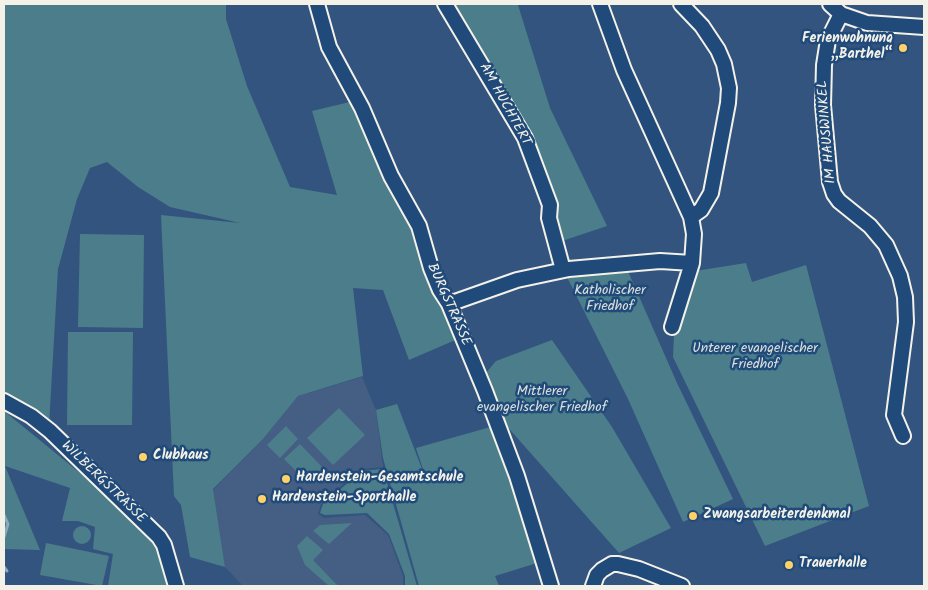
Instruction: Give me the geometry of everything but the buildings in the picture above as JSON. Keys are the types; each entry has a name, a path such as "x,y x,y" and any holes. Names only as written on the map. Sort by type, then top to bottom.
{"street":[{"name":"BURGSTRASSE","path":"317,4 329,47 362,108 392,176 419,226 430,268 449,304 500,430 551,586"},
{"name":"AM HUCHTERT","path":"445,4 525,138 550,205 550,218 563,270"},
{"path":"600,4 624,70 691,218 694,234 692,262 672,326"},
{"path":"681,4 702,26 718,50 724,64 729,88 711,193 701,210 691,218"},
{"path":"830,4 841,14 867,23 924,27"},
{"name":"IM HAUSWINKEL","path":"841,14 832,28 824,65 823,105 830,182 834,194 840,201 870,226 886,245 900,276 905,297 906,322 894,415 903,436"},
{"path":"449,304 517,280 563,270 660,261 692,262"},
{"name":"WILBERGSTRASSE","path":"4,400 50,431 159,538 164,546 176,586"},
{"path":"593,586 597,575 602,570 612,564 618,564 639,569 682,586"}],"shaded area":[{"name":"Hardenstein-Gesamtschule","path":"362,377 376,410 383,467 360,469 321,504 318,514 324,518 365,515 388,535 403,576 403,586 243,586 225,567 213,490 263,439 298,396"}],"green space":[{"path":"4,4 226,4 226,19 247,86 290,187 337,195 312,111 354,101 390,176 460,338 409,360 383,290 353,288 363,376 298,396 263,439 213,489 225,567 190,557 181,505 174,496 161,215 240,223 170,207 138,187 107,162 90,168 77,199 58,269 49,426 4,397"},
{"path":"447,4 535,4 518,5 550,108 607,226 562,241 554,204"},
{"path":"80,234 144,235 143,328 78,327"},
{"name":"Unterer evangelischer Friedhof","path":"746,263 752,282 806,265 869,506 765,546 673,357 674,334 695,271"},
{"name":"Katholischer Friedhof","path":"627,269 677,383 733,499 683,522 628,399 566,275"},
{"path":"68,332 133,332 132,425 67,425"},
{"name":"Mittlerer evangelischer Friedhof","path":"552,340 612,427 671,528 619,553 504,423 485,374 496,361"},
{"path":"397,404 429,487 416,448 494,426 537,563 495,576 499,586 419,586 383,458 376,410"},
{"path":"339,408 365,435 333,465 307,438"},
{"path":"4,411 118,504 162,547 173,586 108,586 113,554 93,549 95,527 78,521 62,521 70,488 5,466 40,550 4,549"},
{"path":"286,426 298,439 280,458 267,445"},
{"path":"300,444 323,468 308,483 284,459"},
{"path":"383,469 417,586 405,586 405,576 389,534 367,513 325,515 320,513 323,504 362,471"},
{"path":"352,523 329,544 313,531 320,525"},
{"path":"78,526 86,526 91,531 89,542 78,544 73,539 73,531"},
{"path":"307,536 323,550 313,560 338,586 329,586 305,565 297,546"},
{"path":"46,543 109,556 102,586 40,575"}],"waterway":[{"path":"4,515 8,524 4,537"},
{"path":"4,567 7,571"}],"place":[{"name":"Ferienwohnung „Barthel“","path":"903,48"},
{"name":"Clubhaus","path":"143,457"},
{"name":"Hardenstein-Gesamtschule","path":"286,479"},
{"name":"Hardenstein-Sporthalle","path":"262,499"},
{"name":"Zwangsarbeiterdenkmal","path":"693,516"},
{"name":"Trauerhalle","path":"789,565"}]}
